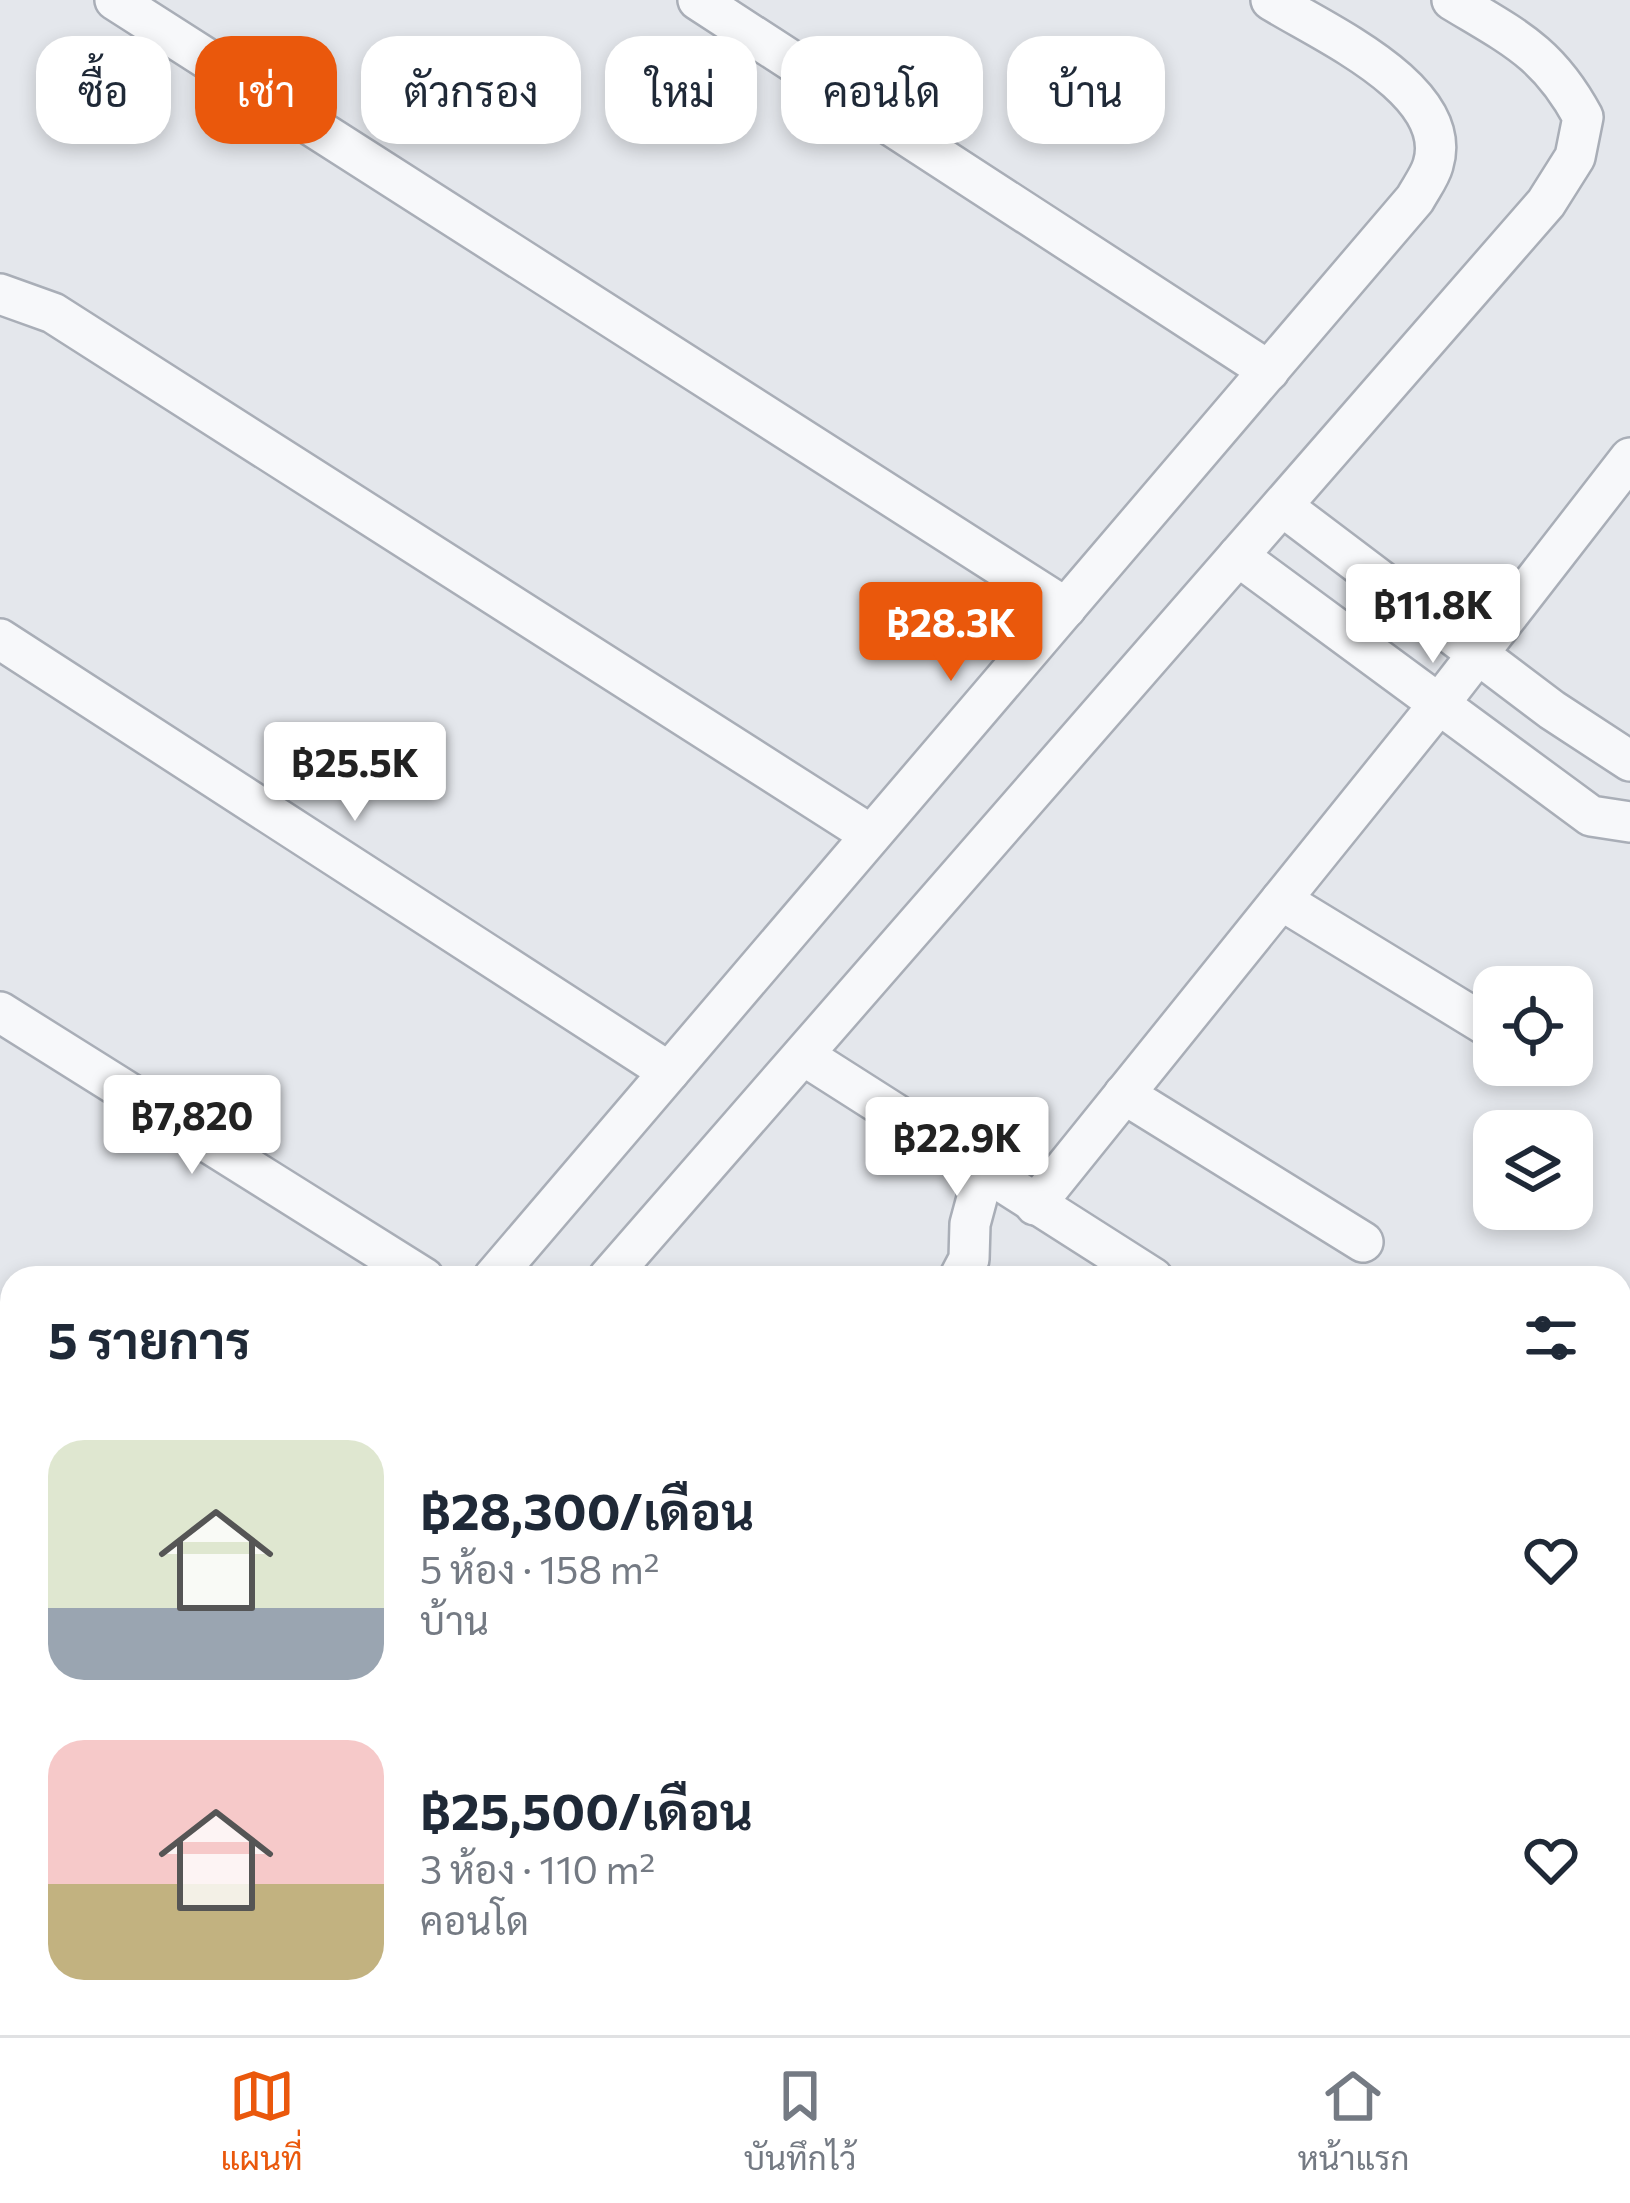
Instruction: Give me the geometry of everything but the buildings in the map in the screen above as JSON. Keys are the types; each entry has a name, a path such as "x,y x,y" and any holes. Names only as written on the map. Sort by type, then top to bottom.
{"street":[{"path":"115,0 1066,608"},
{"path":"698,0 1269,370"},
{"path":"503,1266 1415,199 1434,163 1431,119 1403,82 1271,0"},
{"path":"618,1266 1546,203 1575,157 1583,117 1562,78 1529,46 1452,0"},
{"path":"0,294 53,313 871,836"},
{"path":"1035,1205 1478,653 1623,480"},
{"path":"1282,506 1630,761"},
{"path":"1238,556 1591,816 1630,822"},
{"path":"0,639 669,1072"},
{"path":"1281,900 1473,1017"},
{"path":"0,1012 405,1266"},
{"path":"803,1055 1134,1266"},
{"path":"1124,1094 1363,1242"},
{"path":"965,1266 984,1172"}]}
